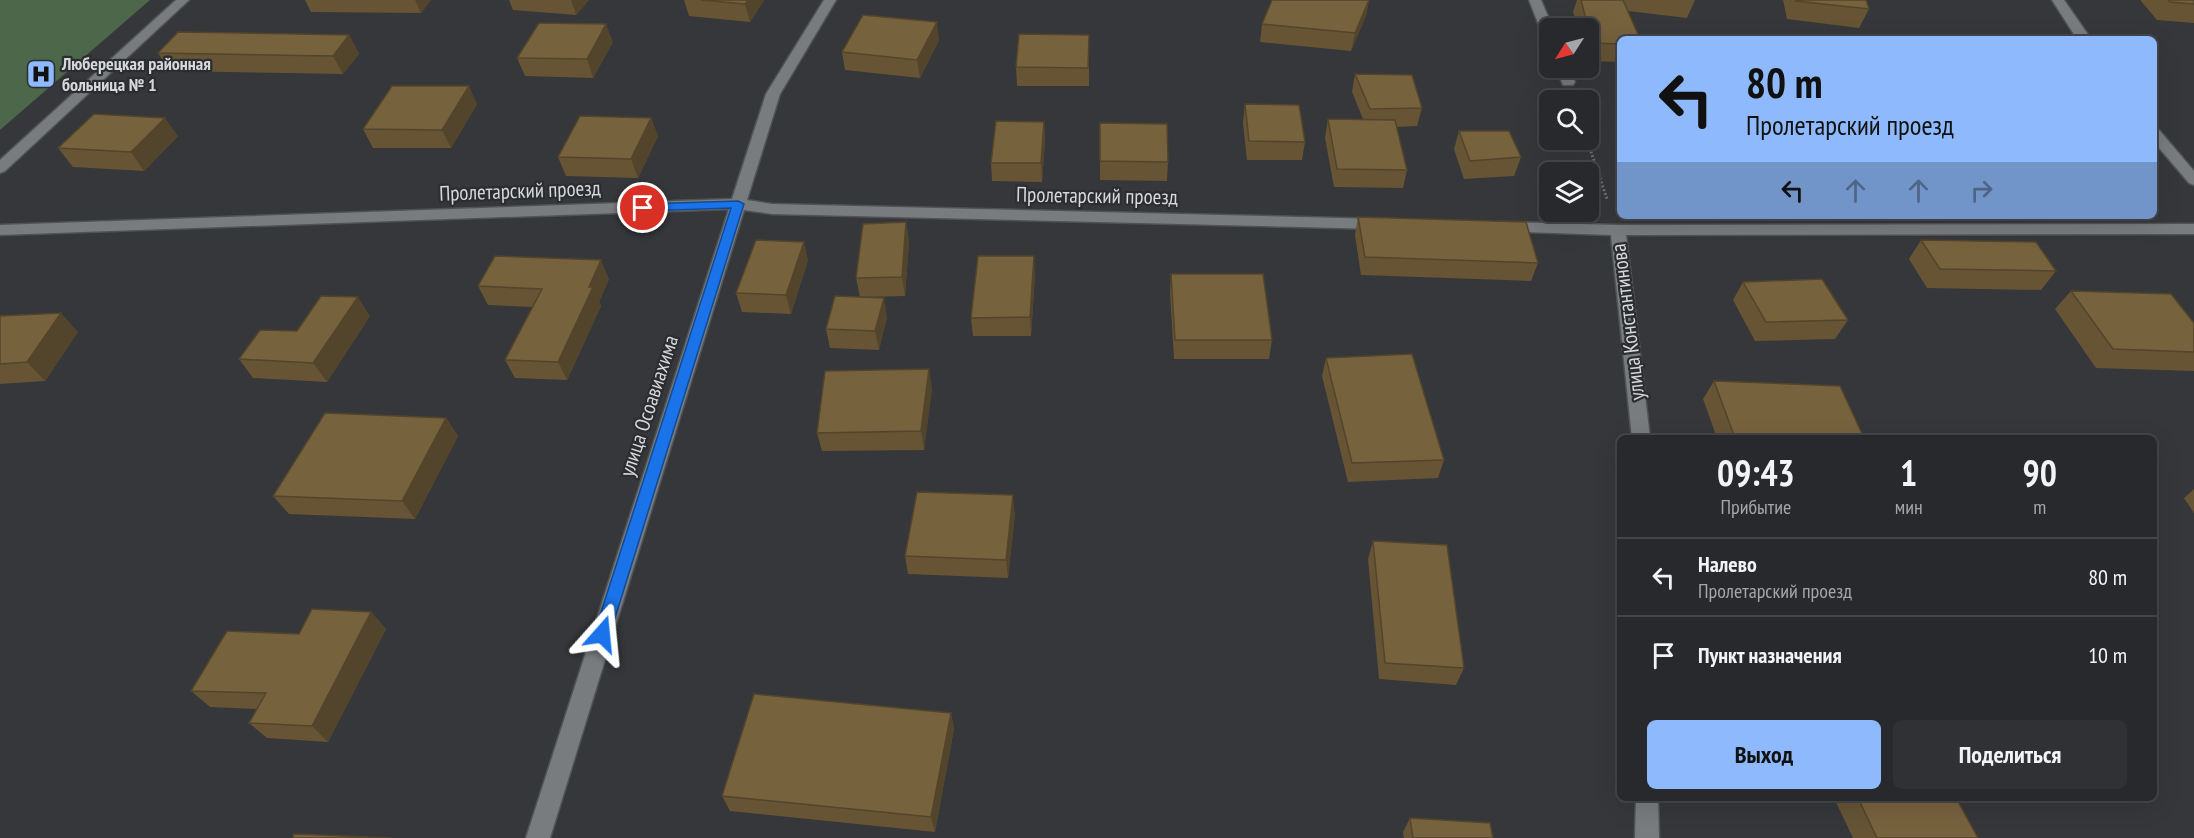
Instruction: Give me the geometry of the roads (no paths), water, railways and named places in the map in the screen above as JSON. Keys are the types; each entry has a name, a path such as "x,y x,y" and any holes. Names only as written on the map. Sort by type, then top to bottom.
{"street":[{"path":"0,168 183,0"},
{"name":"улица Осоавиахима","path":"538,838 773,94 830,0"},
{"path":"1535,0 1542,18"},
{"path":"2058,0 2082,36"},
{"path":"1566,78 1568,82"},
{"path":"2157,137 2194,180"},
{"name":"Пролетарский проезд","path":"0,231 738,204 772,209 1392,224"},
{"path":"1487,227 1618,230 2194,229"},
{"name":"улица Константинова","path":"1618,230 1641,435"},
{"path":"1647,801 1647,838"}],"place":[{"name":"Люберецкая районная больница № 1","path":"41,74"}]}
